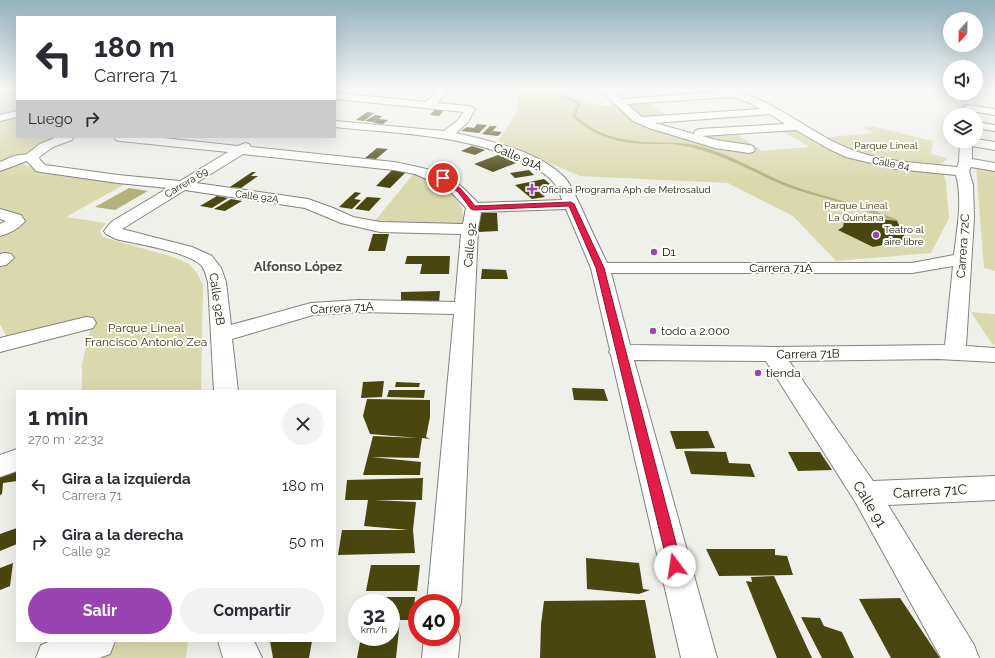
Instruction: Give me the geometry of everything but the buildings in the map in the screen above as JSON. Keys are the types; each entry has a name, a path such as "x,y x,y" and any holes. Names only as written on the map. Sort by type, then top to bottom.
{"street":[{"path":"447,135 463,119"},
{"path":"638,119 677,134 715,144 749,149"},
{"path":"641,121 671,119"},
{"name":"Calle 84","path":"786,119 845,151 874,161 896,165 995,167"},
{"name":"Calle 91A","path":"336,124 447,135 502,148 547,169 560,181 600,268 620,352 699,658"},
{"path":"693,133 800,126"},
{"path":"983,126 995,128"},
{"path":"36,163 34,162 32,156 37,151 45,146 65,138"},
{"name":"Calle 92","path":"130,138 413,169 443,178 468,199 472,218 445,594"},
{"name":"Carrera 69","path":"112,231 117,225 181,185 261,138"},
{"path":"983,144 995,146"},
{"name":"Carrera 72C","path":"955,353 966,218 966,185 964,166 965,148"},
{"path":"0,167 19,159 36,163"},
{"name":"Calle 92A","path":"36,163 118,179 181,185 308,204 346,220 380,227 472,218 571,204"},
{"path":"0,214 15,218 17,221 0,231"},
{"name":"Calle 92B","path":"112,231 116,234 187,252 204,258 212,267 217,282 226,390"},
{"name":"Carrera 71A","path":"600,268 912,268 944,263 962,258"},
{"name":"Carrera 71A","path":"222,334 311,309 359,306 465,308"},
{"path":"0,345 86,323"},
{"name":"Carrera 71B","path":"620,352 773,354 955,353 995,355"},
{"name":"Calle 91","path":"773,354 866,494 961,658"},
{"path":"0,466 16,460"},
{"name":"Carrera 71C","path":"866,494 995,488"},
{"path":"54,658 94,642"},
{"path":"236,642 239,652 244,658"},
{"path":"440,658 441,646"}],"green space":[{"name":"Parque Lineal Francisco Antonio Zea","path":"16,119 16,138 62,138 28,153 24,164 29,167 39,171 125,184 66,217 106,223 100,231 103,237 176,258 189,264 197,273 203,285 201,390 82,390 82,364 93,317 9,341 0,324 0,265 14,256 0,253 0,234 21,217 16,213 0,211 0,122"},
{"name":"Parque Lineal La Quintana","path":"513,119 664,119 647,124 688,136 735,133 762,151 810,147 782,131 803,129 844,156 877,165 908,170 943,173 946,183 949,218 931,253 836,261 793,216 728,183 580,176 498,141"},
{"name":"Parque Lineal","path":"871,126 933,141 931,154 947,158 941,165 897,162 855,151 829,137 874,133 862,127"},
{"path":"976,166 995,169 995,271 984,268"},
{"path":"415,172 448,188 462,208 464,225 374,222"},
{"path":"971,312 995,314 995,345 992,344"},
{"path":"84,642 188,642 186,658 91,658"}],"shaded area":[{"path":"129,188 148,191 115,210 95,207"}],"waterway":[{"path":"577,119 588,128 598,133 618,139 648,143 677,143 708,150 734,160 793,187 854,205 897,221"}],"place":[{"name":"Oficina Programa Aph de Metrosalud","path":"532,189"},
{"name":"Teatro al aire libre","path":"876,235"},
{"name":"D1","path":"654,252"},
{"name":"todo a 2.000","path":"653,331"},
{"name":"tienda","path":"758,373"}],"district":[{"name":"Alfonso López","path":"298,266"}],"route":[{"path":"443,178 460,191 474,208 571,204 600,268 675,566"}]}
